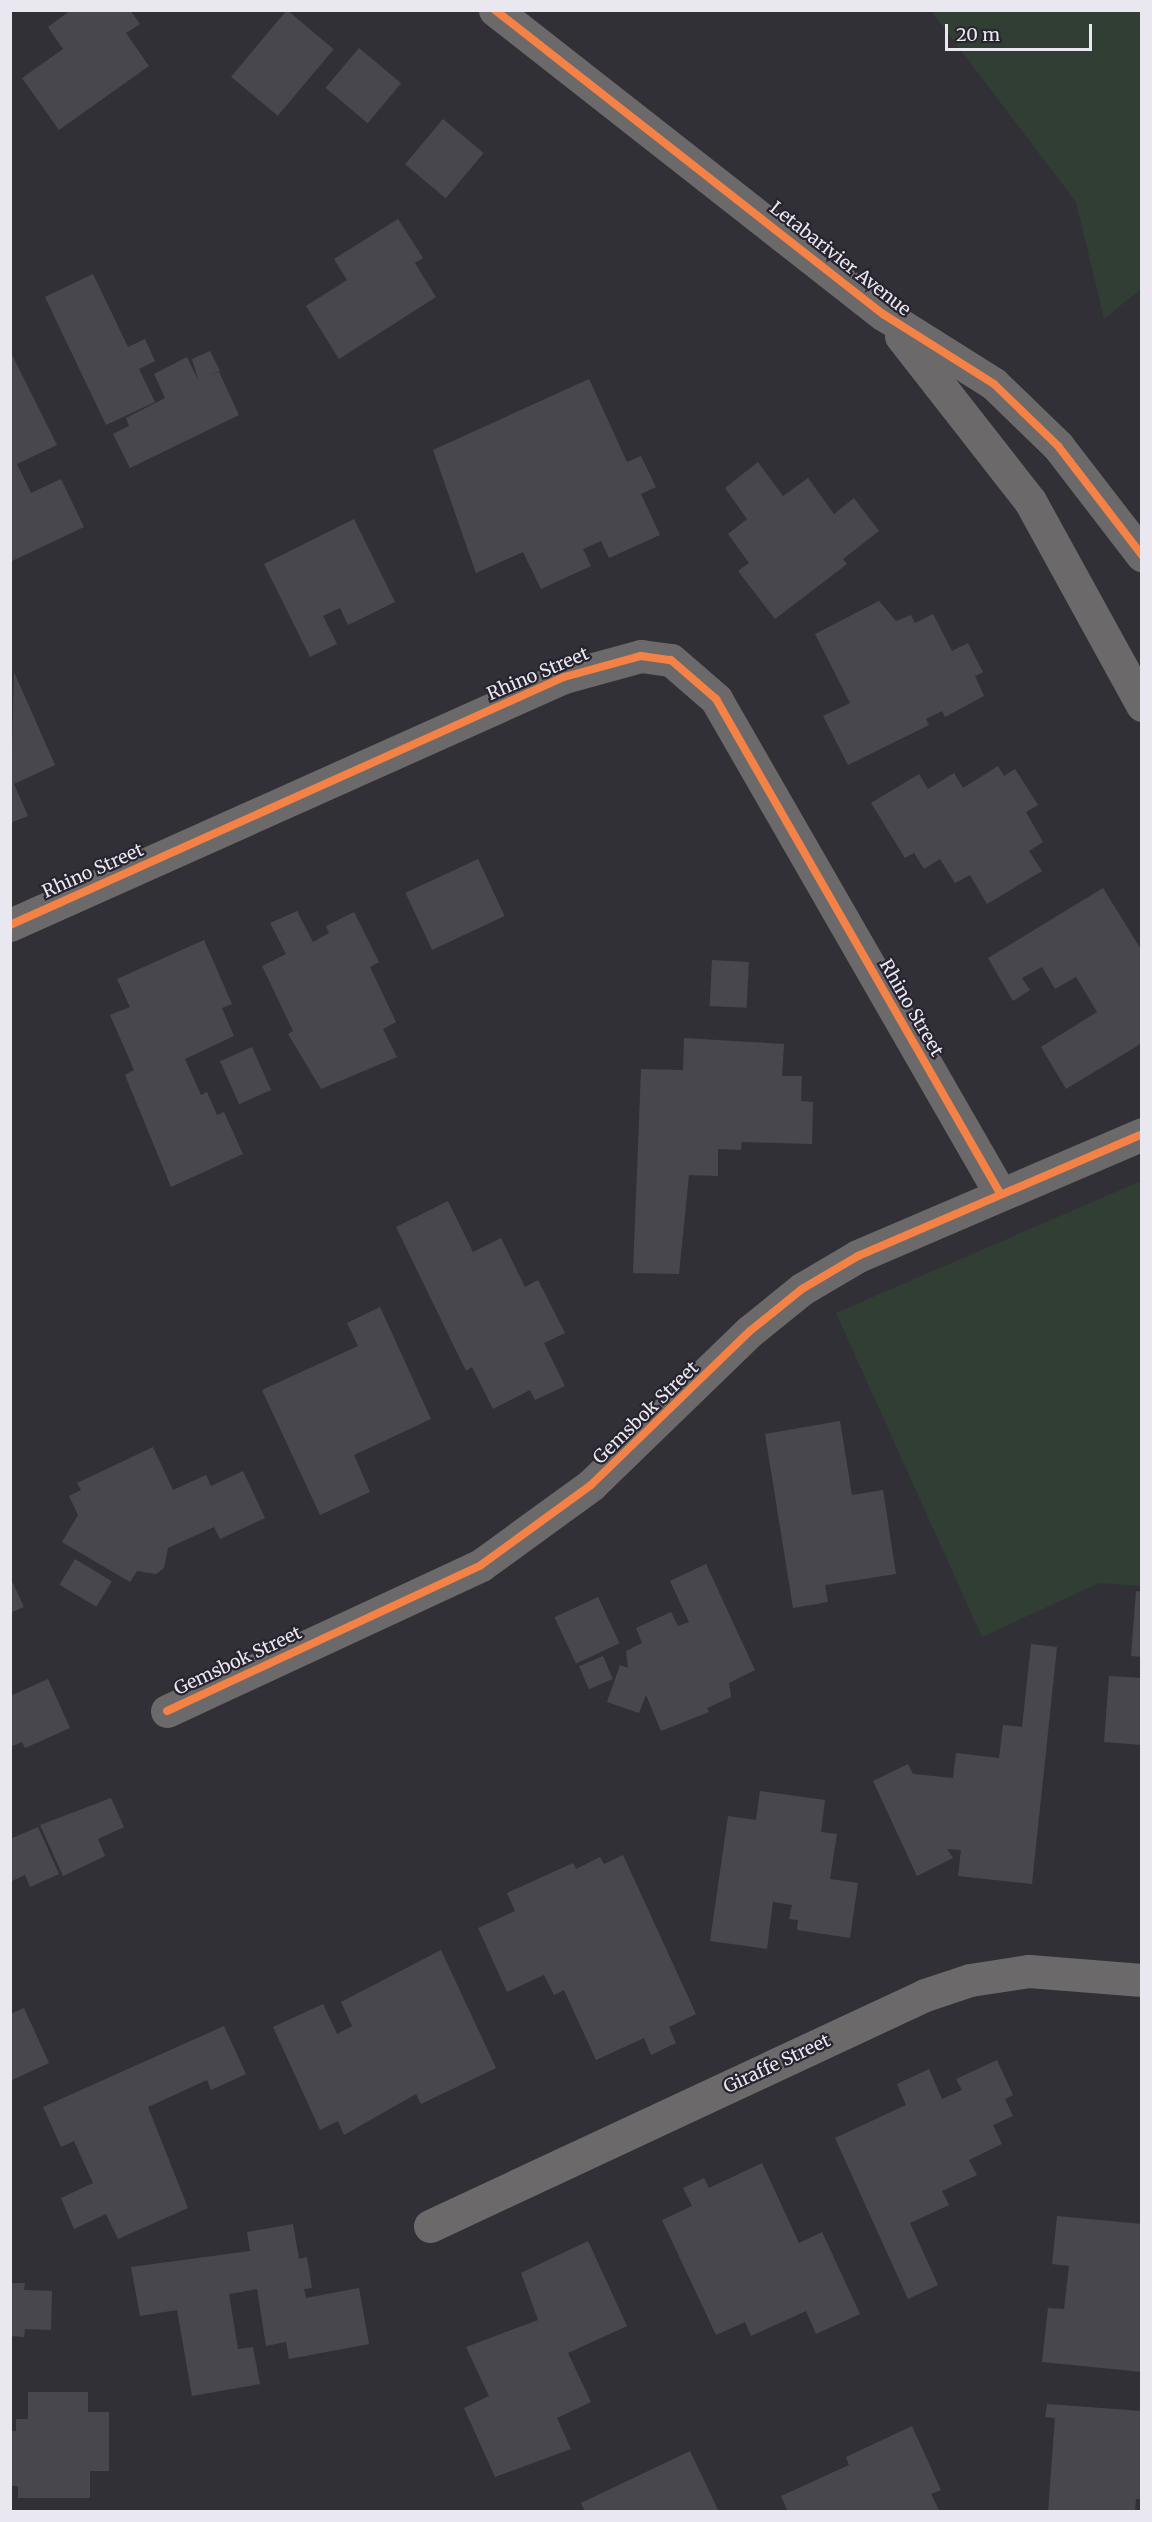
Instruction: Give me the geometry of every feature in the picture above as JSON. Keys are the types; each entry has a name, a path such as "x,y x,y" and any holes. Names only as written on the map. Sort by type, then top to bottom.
{"street":[{"name":"Letabarivier Avenue","path":"495,10 883,314 994,384 1058,446 1142,555"},
{"name":"Letabarivier Avenue","path":"883,314 1030,501 1142,705"},
{"name":"Rhino Street","path":"10,925 564,677 641,656 671,660 722,708 1000,1193"},
{"name":"Gemsbok Street","path":"167,1711 480,1565 591,1485 750,1331 802,1289 858,1256 1000,1193 1142,1134"},
{"name":"Giraffe Street","path":"430,2226 925,1995 970,1980 1029,1971 1142,1980"}],"green space":[{"path":"931,11 1141,11 1141,289 1104,319 1076,202"},
{"path":"1141,1181 1141,1586 1099,1583 982,1637 836,1313"}],"building":[{"path":"71,10 130,10 140,24 126,33 149,66 59,130 22,78 63,49 48,27"},
{"path":"287,10 334,49 278,116 231,77"},
{"path":"359,48 401,83 368,123 326,88"},
{"path":"443,119 484,153 446,198 405,164"},
{"path":"398,219 423,258 415,263 436,297 339,359 306,306 347,280 334,259"},
{"path":"93,274 128,347 145,339 155,361 139,369 155,402 106,425 45,297"},
{"path":"10,351 57,445 17,464 31,493 61,479 84,527 10,562"},
{"path":"210,351 220,371 210,375 219,372 239,415 130,468 113,434 129,426 126,418 165,398 154,374 187,357 199,382 192,359"},
{"path":"589,379 627,462 641,456 656,487 641,494 660,535 609,558 601,541 583,549 591,566 541,589 523,552 476,573 433,450"},
{"path":"758,462 783,496 808,478 834,514 854,498 879,531 843,559 847,564 775,619 738,571 749,563 728,534 747,519 725,488"},
{"path":"354,519 395,602 348,625 340,608 323,616 337,644 310,657 264,564"},
{"path":"879,601 896,621 911,615 915,623 933,614 952,651 968,643 983,672 975,676 984,696 945,717 942,711 926,719 929,725 848,765 823,716 850,703 815,634"},
{"path":"14,672 55,765 14,784 28,816 10,823"},
{"path":"998,766 1004,776 1015,769 1038,805 1026,812 1043,842 1029,851 1042,871 987,904 970,875 955,883 940,859 924,869 914,853 905,858 871,803 919,774 928,789 954,773 963,788"},
{"path":"478,859 505,916 432,950 405,893"},
{"path":"1103,888 1142,951 1142,1043 1066,1089 1041,1047 1097,1012 1076,977 1055,989 1042,967 1022,978 1030,990 1013,1001 988,958"},
{"path":"297,911 313,942 329,933 326,926 354,912 379,962 370,967 396,1022 383,1029 397,1057 321,1089 288,1034 293,1031 262,966 286,954 270,923"},
{"path":"204,940 232,1004 222,1008 234,1036 185,1059 201,1095 207,1092 217,1115 224,1112 243,1154 171,1187 125,1075 134,1070 110,1015 130,1007 117,979"},
{"path":"712,960 749,962 747,1008 710,1006"},
{"path":"684,1038 784,1044 782,1076 802,1076 801,1101 813,1102 812,1144 742,1142 741,1150 718,1149 718,1176 689,1175 679,1274 633,1273 641,1069 683,1070"},
{"path":"252,1047 271,1090 239,1104 220,1061"},
{"path":"448,1201 473,1252 501,1238 525,1287 538,1280 565,1333 544,1343 565,1386 535,1400 530,1390 493,1409 472,1367 466,1371 396,1227"},
{"path":"380,1307 431,1419 354,1455 370,1492 320,1515 262,1390 358,1346 347,1323"},
{"path":"840,1421 852,1495 883,1490 896,1574 825,1585 828,1602 793,1608 765,1434"},
{"path":"153,1447 173,1490 206,1475 211,1486 243,1471 265,1518 220,1539 214,1527 168,1548 164,1568 156,1574 137,1571 130,1582 62,1542 78,1515 69,1496 81,1490 77,1483"},
{"path":"75,1559 112,1581 96,1607 60,1585"},
{"path":"706,1564 755,1670 729,1683 731,1697 707,1708 709,1712 661,1731 646,1695 639,1713 607,1702 620,1665 628,1668 626,1651 642,1643 636,1628 671,1612 678,1626 689,1622 670,1581"},
{"path":"10,1577 24,1607 10,1613"},
{"path":"1136,1591 1142,1592 1142,1657 1131,1656"},
{"path":"598,1597 620,1643 576,1664 554,1617"},
{"path":"1031,1644 1057,1647 1032,1884 958,1876 961,1850 947,1849 953,1858 917,1876 873,1781 908,1764 913,1774 953,1778 956,1753 999,1758 1003,1725 1022,1727"},
{"path":"603,1656 613,1679 589,1689 579,1666"},
{"path":"1109,1676 1142,1678 1142,1745 1104,1742"},
{"path":"48,1679 70,1728 25,1748 22,1742 10,1747 10,1696"},
{"path":"760,1791 825,1800 821,1832 837,1834 830,1879 858,1883 850,1938 797,1930 798,1920 789,1919 792,1905 773,1902 767,1949 710,1941 728,1816 756,1820"},
{"path":"111,1798 124,1827 98,1839 105,1856 63,1876 40,1825"},
{"path":"38,1827 59,1874 30,1887 25,1875 10,1882 10,1839"},
{"path":"623,1855 696,2014 669,2027 676,2043 651,2055 644,2038 596,2060 564,1990 554,1995 544,1975 507,1992 478,1928 515,1911 507,1893 573,1863 576,1869 600,1857 604,1864"},
{"path":"441,1950 496,2068 421,2104 416,2094 344,2135 338,2121 320,2130 273,2027 323,2004 337,2034 352,2026 341,2002"},
{"path":"24,2008 49,2063 10,2081 10,2014"},
{"path":"224,2026 246,2074 211,2090 207,2080 148,2107 188,2208 118,2239 106,2214 74,2229 61,2198 93,2183 74,2141 61,2147 43,2107"},
{"path":"997,2060 1013,2095 1005,2099 1013,2116 993,2125 1002,2144 969,2160 977,2175 942,2191 949,2205 910,2223 938,2285 908,2299 835,2138 906,2105 897,2084 929,2069 942,2099 962,2090 956,2079"},
{"path":"762,2163 799,2243 822,2232 860,2314 816,2334 806,2311 751,2336 745,2322 716,2335 662,2220 692,2206 683,2188 704,2178 709,2188"},
{"path":"1057,2216 1142,2224 1142,2372 1042,2362 1048,2308 1064,2309 1069,2266 1052,2264"},
{"path":"293,2224 299,2259 307,2257 312,2288 304,2289 306,2298 359,2288 369,2344 289,2359 286,2342 266,2346 257,2289 229,2294 238,2349 253,2347 260,2384 192,2396 177,2310 140,2316 131,2267 250,2251 247,2232"},
{"path":"588,2241 627,2326 568,2353 591,2402 557,2418 571,2449 495,2477 464,2408 489,2396 466,2347 538,2320 521,2273"},
{"path":"10,2283 25,2283 24,2290 52,2291 51,2330 25,2329 24,2337 10,2336"},
{"path":"28,2392 88,2392 88,2412 109,2412 109,2471 90,2471 90,2498 18,2498 18,2486 10,2486 10,2431 16,2431 16,2419 28,2419"},
{"path":"1047,2404 1142,2411 1142,2499 1136,2499 1135,2512 1048,2512 1055,2418 1045,2417"},
{"path":"912,2426 941,2490 931,2494 940,2512 788,2512 781,2496 849,2465 846,2457"},
{"path":"690,2451 719,2512 585,2512 581,2503"}],"cycle path":[{"path":"495,10 883,314 994,384 1058,446 1142,555"},
{"path":"10,925 564,677 641,656 671,660 716,699 1000,1193"},
{"path":"167,1711 481,1565 591,1485 750,1331 802,1289 858,1256 1142,1134"}]}
